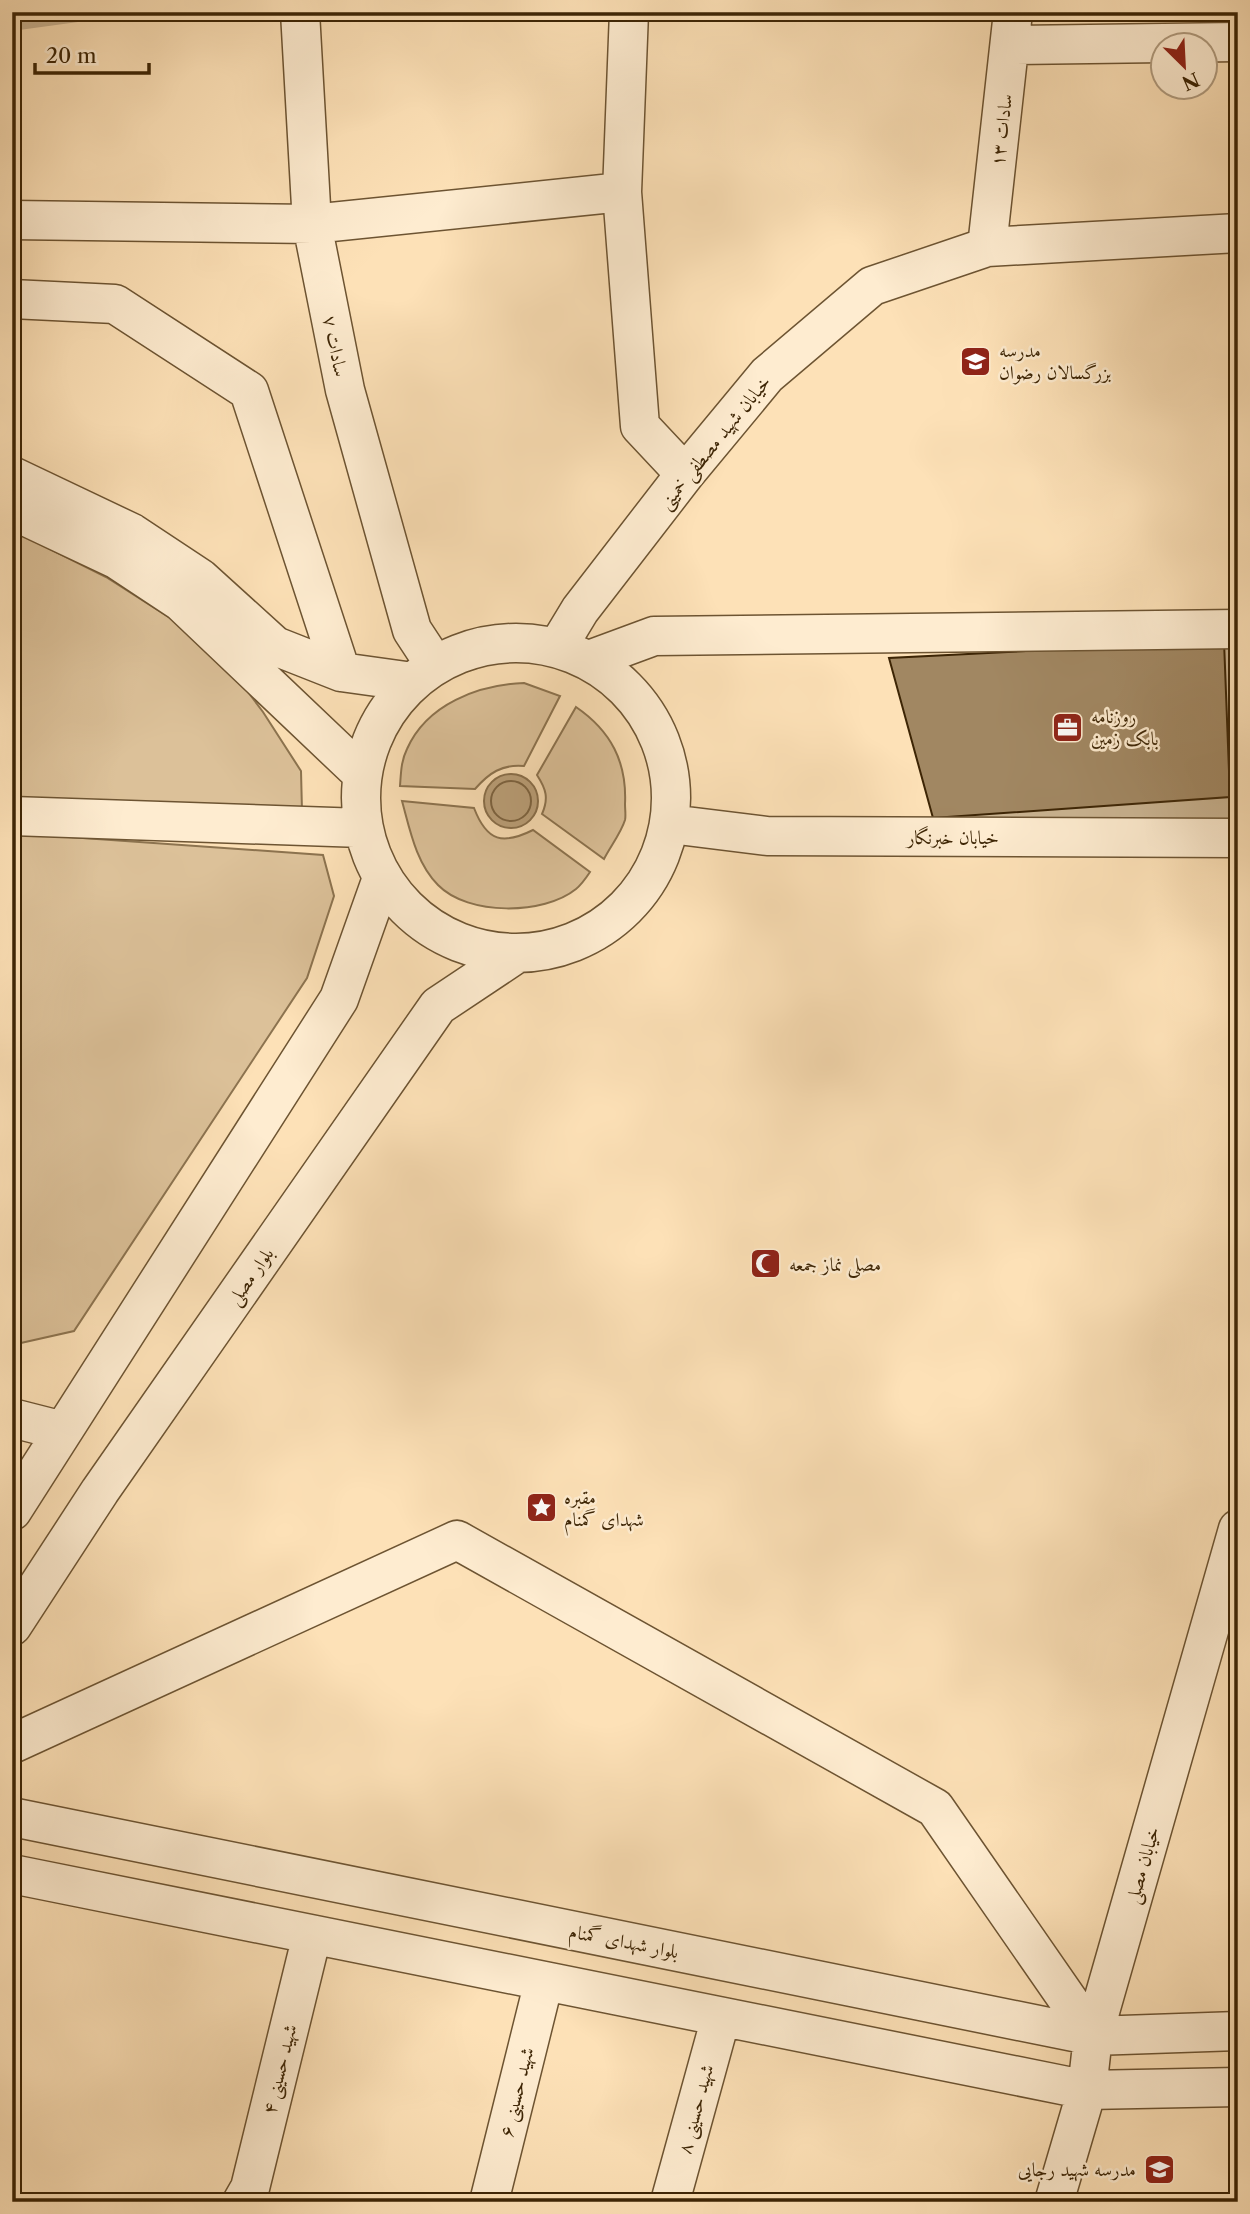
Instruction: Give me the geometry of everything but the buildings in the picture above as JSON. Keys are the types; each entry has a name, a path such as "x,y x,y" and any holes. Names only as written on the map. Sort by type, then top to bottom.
{"street":[{"name":"سادات ۷","path":"300,12 312,224 345,390 424,673"},
{"path":"629,12 622,192 640,426 685,474"},
{"path":"1012,29 1238,42"},
{"name":"سادات ۱۳","path":"987,247 1012,29"},
{"path":"12,220 312,224 622,192"},
{"name":"خیابان شهید مصطفی خمینی","path":"573,654 580,610 685,474 767,375 872,286 987,247 1238,233"},
{"path":"12,299 115,304 249,391 341,672"},
{"path":"12,476 132,533 201,578 275,646 341,672 424,673"},
{"path":"12,510 116,559 181,603 362,775"},
{"path":"573,654 654,636 1238,629"},
{"path":"525,643 573,654 621,683 646,712 664,747 671,785 670,824 652,875 617,917 569,944 516,954 463,945 416,918 382,878 362,828 362,775 371,740 389,708 424,673 463,652 494,644 525,643"},
{"path":"12,816 362,828"},
{"name":"خیابان خبرنگار","path":"670,824 767,836 1238,838"},
{"path":"12,1511 338,999 382,878"},
{"name":"بلوار مصلی","path":"12,1626 100,1491 438,1006 516,954"},
{"path":"12,1418 63,1431"},
{"name":"خیابان مصلی","path":"1054,2202 1087,2090 1093,2036 1238,1529"},
{"path":"12,1744 457,1540 935,1808 1093,2036"},
{"name":"بلوار شهدای گمنام","path":"12,1817 1093,2036 1238,2031"},
{"path":"12,1874 1087,2090 1238,2087"},
{"name":"شهید حسینی ۴","path":"242,2202 250,2188 312,1935"},
{"name":"شهید حسینی ۶","path":"489,2202 544,1981"},
{"name":"شهید حسینی ۸","path":"670,2202 721,2017"}],"shaded area":[{"path":"12,530 106,577 181,625 230,668 263,712 301,771 302,811 12,800"},
{"path":"524,683 560,696 524,766 509,766 496,771 475,789 400,786 405,754 416,733 427,720 456,700 472,693"},
{"path":"576,707 599,726 607,737 620,761 623,774 625,820 604,859 542,814 546,794 537,775"},
{"path":"402,801 474,808 490,834 505,839 533,830 590,872 576,889 545,904 506,908 486,907 468,902 451,895 438,885 424,867"},
{"path":"12,833 323,855 334,896 307,978 74,1331 12,1345"}],"water":[{"path":"511,774 530,782 538,801 530,820 511,828 492,820 484,801 492,782"}],"place":[{"name":"مدرسه بزرگسالان رضوان","path":"976,361"},
{"name":"روزنامه بابک زمین","path":"1068,727"},
{"name":"مصلی نماز جمعه","path":"766,1264"},
{"name":"مقبره شهدای گمنام","path":"541,1508"},
{"name":"مدرسه شهید رجایی","path":"1159,2169"}]}
